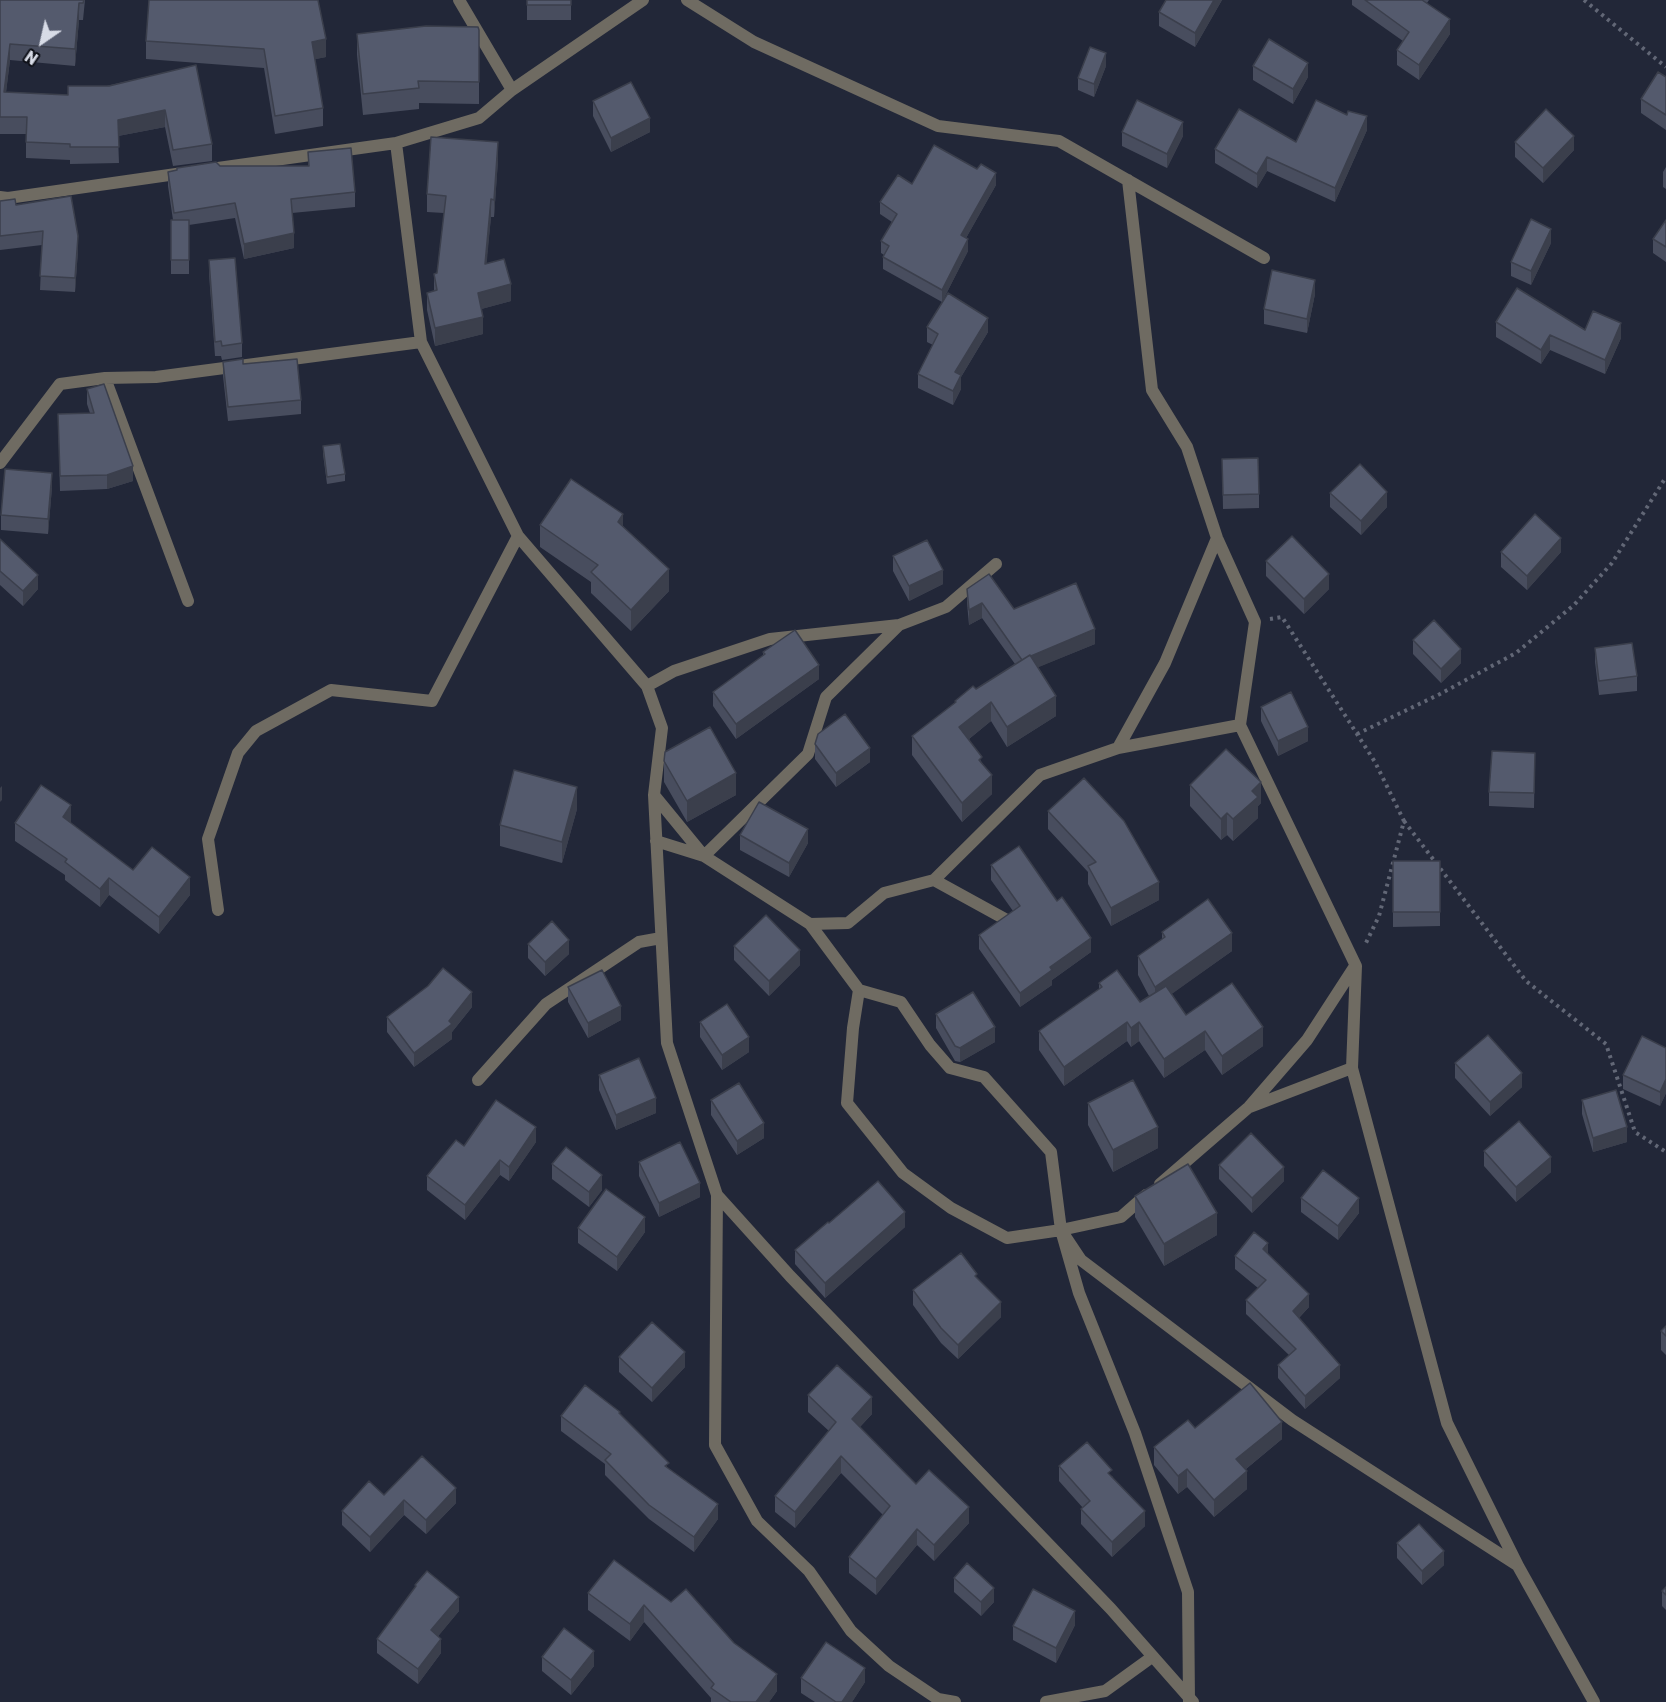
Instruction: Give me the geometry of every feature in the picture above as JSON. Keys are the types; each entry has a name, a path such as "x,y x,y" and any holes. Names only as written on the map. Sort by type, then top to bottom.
{"street":[{"path":"459,0 512,90"},
{"path":"0,196 8,198 396,143 479,118 512,90 643,0"},
{"path":"687,0 754,42 938,126 1059,141 1264,258"},
{"path":"396,143 421,342 518,536 648,686 662,728 654,795 667,1043 717,1195 715,1444 757,1521 809,1571 851,1631 889,1666 938,1699 955,1702"},
{"path":"1128,180 1152,390 1187,447 1217,538 1255,622 1240,725 1356,966 1352,1068 1448,1423 1518,1566 1594,1702"},
{"path":"0,463 60,384 105,378 156,376 421,342"},
{"path":"105,378 188,601"},
{"path":"218,910 208,839 238,753 256,730 331,690 432,701 518,536"},
{"path":"1118,748 1165,663 1217,538"},
{"path":"648,686 674,671 770,639 899,625 946,607 996,564"},
{"path":"704,856 808,754 826,697 899,625"},
{"path":"810,924 848,923 884,893 934,880 1040,775 1118,748 1240,725"},
{"path":"654,795 704,856"},
{"path":"656,841 704,856 810,924 859,990 901,1002 930,1045 950,1068 984,1077 1051,1152 1061,1230 1079,1293 1135,1433 1188,1592 1191,1701"},
{"path":"934,880 1005,919"},
{"path":"478,1080 546,1004 639,942 661,938"},
{"path":"859,990 853,1028 847,1103 903,1173 951,1208 1007,1238 1061,1230 1121,1217 1249,1107 1307,1040 1356,966"},
{"path":"1249,1107 1352,1068"},
{"path":"717,1195 798,1285 1111,1609 1191,1701"},
{"path":"1061,1230 1082,1260 1292,1420 1518,1566"},
{"path":"1046,1702 1105,1690 1152,1657"}],"path":[{"path":"1584,0 1666,67"},
{"path":"1357,734 1440,694 1516,653 1574,605 1612,562 1666,477"},
{"path":"1255,622 1282,617 1375,762 1404,821 1526,981 1606,1044 1635,1132 1666,1152"},
{"path":"1356,966 1379,916 1404,821"}],"building":[{"path":"0,0 84,0 83,3 79,3 75,49 10,44 4,92 68,95 68,86 109,86 196,65 212,144 173,150 165,110 118,120 119,147 70,147 70,144 26,142 27,117 0,117"},
{"path":"149,0 318,0 326,39 312,42 323,108 275,116 264,49 146,41"},
{"path":"527,0 571,0 571,5 527,5"},
{"path":"1166,0 1214,0 1195,33 1159,12"},
{"path":"1365,0 1422,0 1450,19 1419,65 1397,50 1409,32"},
{"path":"426,26 478,27 479,82 418,81 419,88 363,94 357,34"},
{"path":"1269,39 1308,63 1293,89 1253,66"},
{"path":"1090,47 1106,53 1094,84 1078,78"},
{"path":"1658,72 1666,77 1666,115 1641,99"},
{"path":"631,82 650,118 611,138 593,101"},
{"path":"1137,100 1183,122 1167,154 1122,132"},
{"path":"1316,100 1347,115 1348,111 1367,116 1335,188 1267,157 1257,174 1215,149 1239,109 1296,142"},
{"path":"1546,109 1574,136 1543,168 1515,142"},
{"path":"431,137 498,142 494,200 491,199 485,264 504,259 511,284 478,293 483,317 435,328 427,293 437,290 434,274 437,273 446,196 427,194"},
{"path":"934,145 977,169 981,164 996,173 961,235 968,239 942,290 883,257 889,246 881,241 897,214 880,202 898,175 912,184"},
{"path":"351,148 355,192 291,199 294,233 244,244 235,203 174,213 168,172 177,170 177,168 216,162 220,166 309,166 308,152"},
{"path":"71,196 78,236 75,278 40,276 43,231 0,236 0,201 15,199 16,205"},
{"path":"1531,219 1551,229 1531,271 1511,262"},
{"path":"171,220 189,220 189,260 171,260"},
{"path":"1666,220 1666,247 1653,239"},
{"path":"235,258 242,343 222,346 221,341 215,342 209,260"},
{"path":"1272,270 1315,280 1307,319 1264,309"},
{"path":"1517,288 1585,330 1593,311 1621,323 1605,360 1550,335 1541,350 1496,322"},
{"path":"948,293 988,318 955,372 961,375 953,391 918,374 938,334 927,327"},
{"path":"243,359 243,364 297,359 301,400 228,407 223,362"},
{"path":"104,384 133,466 107,475 60,476 58,414 94,413 87,389"},
{"path":"340,444 345,474 327,477 323,446"},
{"path":"1258,458 1259,494 1223,495 1222,459"},
{"path":"1360,464 1387,492 1361,521 1330,493"},
{"path":"5,469 52,473 48,519 1,515"},
{"path":"571,479 623,514 618,522 669,569 631,610 591,572 598,565 540,525"},
{"path":"1535,514 1561,538 1527,576 1501,552"},
{"path":"1292,536 1329,574 1304,599 1266,561"},
{"path":"0,539 38,575 23,591 0,571"},
{"path":"927,540 943,570 909,586 893,556"},
{"path":"989,574 1014,609 1076,583 1095,629 1022,660 982,603 969,610 967,589"},
{"path":"1434,620 1461,649 1441,669 1413,640"},
{"path":"795,630 819,665 736,724 713,692"},
{"path":"1632,643 1637,676 1599,681 1595,648"},
{"path":"1030,655 1056,696 1007,727 991,702 959,727 982,757 979,760 992,775 962,803 912,736 973,686 976,689"},
{"path":"1291,692 1308,727 1278,741 1261,707"},
{"path":"845,714 870,748 836,773 815,744 818,734"},
{"path":"710,727 736,773 687,801 664,761 665,752"},
{"path":"1226,749 1261,782 1252,791 1258,797 1233,819 1227,813 1221,819 1190,785"},
{"path":"1492,751 1535,753 1534,793 1489,792"},
{"path":"514,770 577,787 562,842 500,825"},
{"path":"1084,778 1124,821 1159,882 1111,908 1088,866 1096,862 1048,811"},
{"path":"41,785 71,805 63,817 133,870 152,847 190,877 159,917 109,878 100,889 65,862 67,859 15,823"},
{"path":"759,802 808,829 789,863 740,835"},
{"path":"1019,846 1057,901 1062,897 1091,938 1050,967 1052,970 1020,993 979,935 1020,906 991,865"},
{"path":"1393,861 1440,861 1440,912 1393,912"},
{"path":"1208,899 1232,933 1155,987 1138,956 1165,937 1162,932"},
{"path":"766,915 800,950 769,981 734,946"},
{"path":"552,921 569,940 545,962 528,944"},
{"path":"443,968 472,992 449,1021 452,1024 414,1053 387,1017 428,986"},
{"path":"602,970 621,1006 588,1023 568,987"},
{"path":"1117,970 1140,1002 1166,986 1186,1015 1232,983 1263,1027 1222,1056 1205,1031 1164,1059 1139,1022 1131,1028 1127,1022 1064,1067 1039,1031 1102,987 1099,983"},
{"path":"973,992 995,1027 960,1048 955,1046 936,1014"},
{"path":"727,1004 749,1037 722,1055 700,1022"},
{"path":"1488,1035 1522,1073 1490,1102 1455,1063"},
{"path":"1642,1036 1666,1048 1666,1079 1660,1092 1623,1075"},
{"path":"639,1058 656,1098 616,1115 599,1075"},
{"path":"1133,1080 1158,1127 1113,1150 1088,1103"},
{"path":"739,1083 764,1123 737,1141 711,1100"},
{"path":"1616,1090 1627,1127 1593,1138 1582,1100"},
{"path":"496,1100 536,1127 509,1167 500,1160 465,1205 427,1176 456,1140 464,1146"},
{"path":"1519,1121 1551,1157 1516,1187 1484,1151"},
{"path":"1251,1133 1284,1167 1252,1198 1219,1165"},
{"path":"680,1142 700,1183 659,1203 639,1162"},
{"path":"566,1147 602,1175 589,1192 552,1164"},
{"path":"1188,1164 1217,1213 1164,1244 1135,1196"},
{"path":"1323,1170 1359,1198 1338,1226 1301,1198"},
{"path":"878,1181 905,1212 825,1283 795,1250"},
{"path":"606,1189 645,1217 617,1257 578,1228"},
{"path":"1254,1232 1268,1243 1263,1249 1309,1294 1293,1311 1340,1365 1305,1396 1278,1365 1296,1349 1246,1300 1266,1280 1235,1256"},
{"path":"961,1253 977,1274 975,1276 1001,1302 958,1345 941,1328 913,1290"},
{"path":"652,1322 685,1352 652,1388 619,1357"},
{"path":"1666,1326 1666,1336 1661,1331"},
{"path":"837,1365 872,1397 852,1419 916,1484 929,1470 969,1507 934,1545 917,1529 876,1579 849,1557 890,1506 841,1456 795,1512 775,1496 836,1422 808,1395"},
{"path":"1250,1383 1282,1422 1236,1459 1247,1471 1214,1500 1187,1469 1178,1476 1154,1447 1188,1420 1195,1428"},
{"path":"585,1385 620,1412 669,1463 665,1466 718,1504 694,1537 649,1505 605,1460 611,1454 561,1416"},
{"path":"1087,1442 1112,1470 1108,1473 1145,1511 1112,1542 1081,1509 1090,1501 1059,1466"},
{"path":"422,1456 456,1488 426,1520 404,1500 370,1537 342,1511 369,1481 384,1495"},
{"path":"1419,1524 1444,1551 1422,1571 1397,1543"},
{"path":"614,1560 671,1602 686,1589 734,1643 777,1674 756,1702 731,1702 711,1688 714,1684 644,1605 630,1624 588,1593"},
{"path":"967,1563 994,1588 981,1602 954,1578"},
{"path":"427,1571 459,1597 431,1630 441,1639 418,1669 377,1639"},
{"path":"1033,1589 1075,1611 1056,1648 1013,1626"},
{"path":"564,1628 594,1651 571,1680 542,1657"},
{"path":"826,1642 865,1668 842,1702 836,1702 801,1678"}]}
